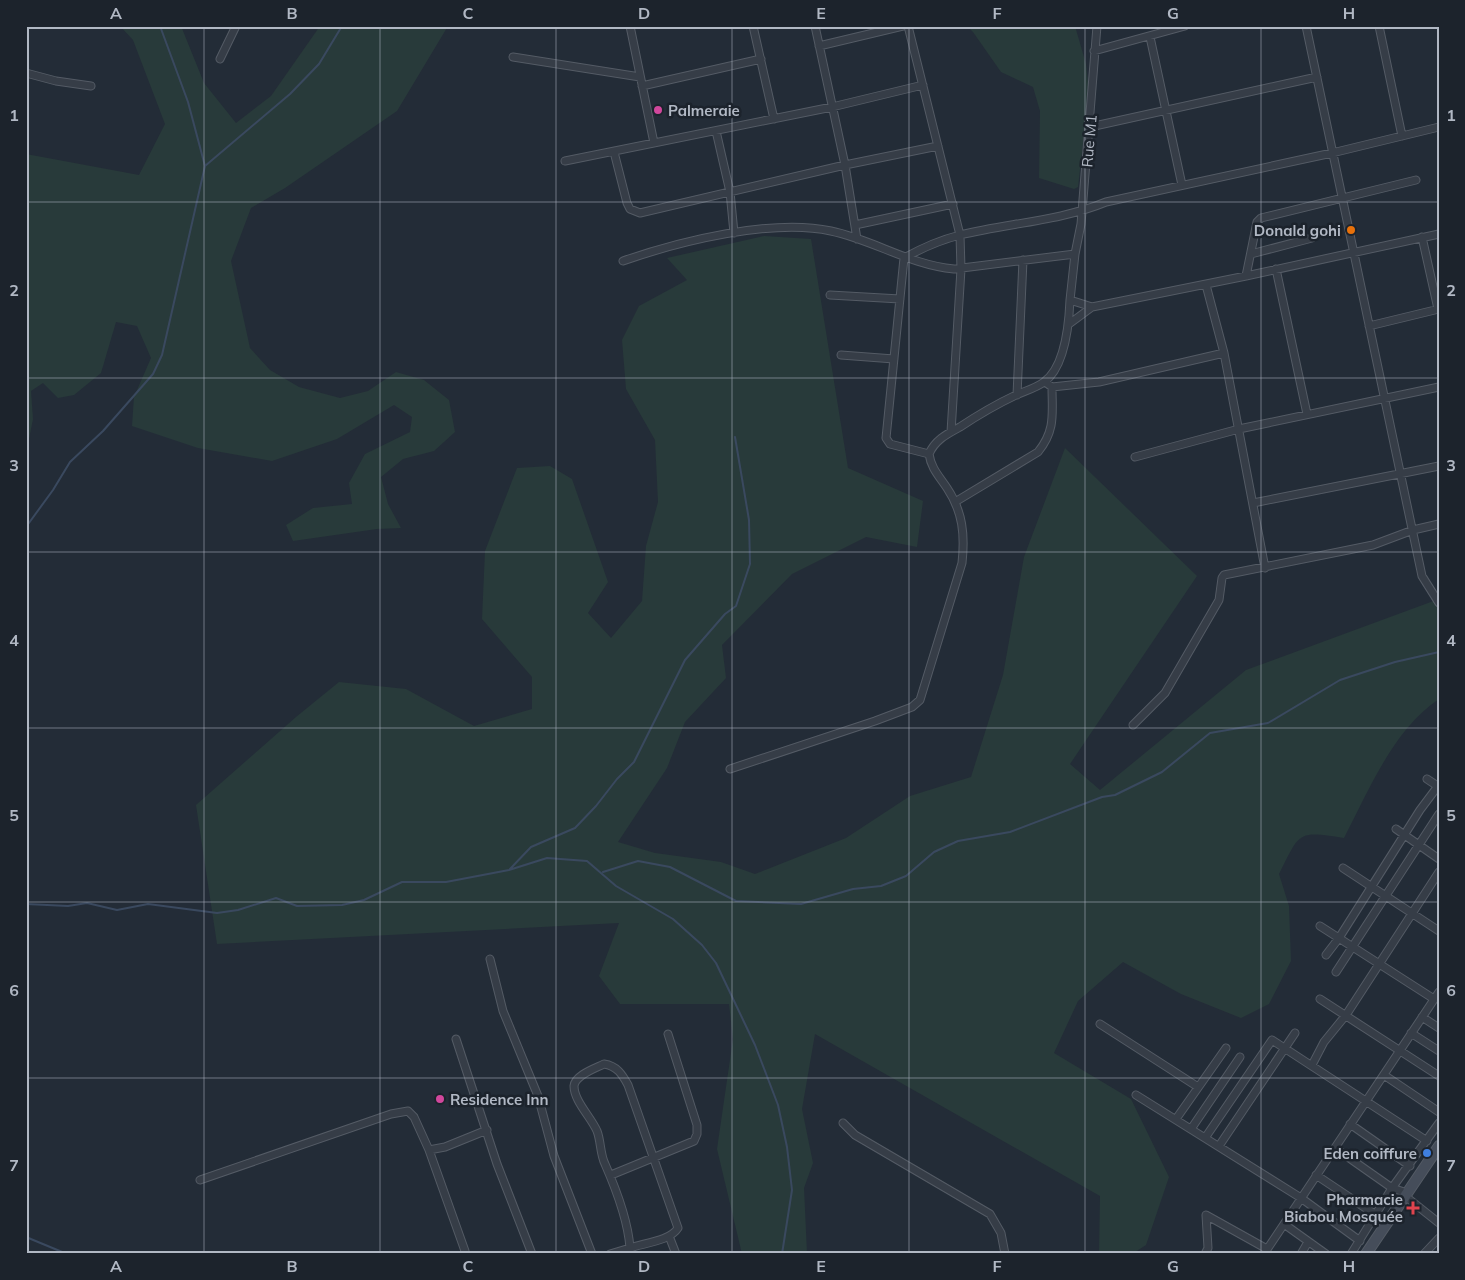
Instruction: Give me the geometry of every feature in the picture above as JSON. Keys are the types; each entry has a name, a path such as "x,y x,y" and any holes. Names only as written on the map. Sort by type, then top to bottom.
{"main road":[{"path":"1366,1254 1439,1146"}],"street":[{"path":"220,59 236,26"},
{"path":"630,26 654,143"},
{"path":"754,26 774,119"},
{"path":"815,26 845,165 857,239"},
{"path":"819,46 903,26"},
{"path":"908,26 960,235 961,268 951,432"},
{"name":"Rue M1","path":"1045,382 1056,368 1069,324 1074,254 1082,212 1090,127 1097,26"},
{"path":"1094,52 1150,37 1161,29 1185,26"},
{"path":"1306,26 1425,583 1439,603"},
{"path":"1379,26 1402,136"},
{"path":"1150,37 1182,185"},
{"path":"513,56 640,78"},
{"path":"642,86 761,59"},
{"path":"26,73 56,81 91,86"},
{"path":"1090,127 1316,77"},
{"path":"565,161 832,107 923,85"},
{"path":"904,258 930,244 960,235 1082,212 1106,202 1332,152 1439,126"},
{"path":"716,131 730,192 734,233"},
{"path":"614,152 627,203 634,212 640,213 845,165 938,146"},
{"path":"1246,276 1257,222 1261,218 1416,180"},
{"path":"855,225 953,204"},
{"path":"623,261 734,233 796,226 831,231 934,267 961,268 1074,254"},
{"path":"1069,324 1092,307 1276,270 1439,234"},
{"path":"1251,254 1312,238"},
{"path":"1369,326 1438,309 1422,238"},
{"path":"904,258 886,438 890,444 929,454"},
{"path":"1017,395 1023,260"},
{"path":"1276,270 1307,414"},
{"path":"1206,284 1224,353 1265,568"},
{"path":"830,295 900,299"},
{"path":"1070,300 1092,307"},
{"path":"730,770 912,708 920,700 962,563 964,529 955,502 936,474 929,454 932,446 951,432 1017,395 1045,382 1052,387 1099,382 1224,353"},
{"path":"841,355 894,359"},
{"path":"955,502 1042,447 1051,433 1052,387"},
{"path":"1135,457 1239,429 1439,387"},
{"path":"1253,502 1401,475 1439,466"},
{"path":"1133,725 1165,693 1220,600 1222,578 1229,574 1373,545 1413,530 1439,524"},
{"path":"1326,955 1439,787 1428,779"},
{"path":"1336,972 1439,814"},
{"path":"1396,828 1439,859"},
{"path":"1343,868 1439,931"},
{"path":"1312,1064 1324,1042 1346,1015 1439,872"},
{"path":"1205,1254 1208,1248 1206,1215 1266,1251 1400,1049 1437,997 1320,926"},
{"path":"490,959 503,1011 538,1096 554,1156 592,1254"},
{"path":"1320,999 1439,1076"},
{"path":"1422,1017 1439,1028"},
{"path":"1100,1024 1198,1087"},
{"path":"1219,1146 1295,1032"},
{"path":"1412,1033 1439,1051"},
{"path":"612,1175 694,1141 697,1134 697,1125 668,1034"},
{"path":"456,1039 497,1164 532,1254"},
{"path":"1205,1138 1269,1042 1274,1040 1427,1141"},
{"path":"1176,1119 1226,1048"},
{"path":"1191,1129 1240,1057"},
{"path":"610,1254 630,1248 669,1236 678,1228 628,1085 621,1072 612,1065 604,1064 577,1080 574,1085 576,1093 597,1131 604,1164 612,1175 621,1210 629,1229 630,1248"},
{"path":"1384,1075 1439,1112"},
{"path":"1136,1095 1301,1198 1360,1241"},
{"path":"200,1180 382,1117 408,1111 414,1117 429,1150 463,1253"},
{"path":"843,1122 854,1135 990,1214 1001,1233 1006,1254"},
{"path":"1351,1254 1392,1188 1410,1166 1439,1123"},
{"path":"1350,1124 1410,1166"},
{"path":"429,1150 445,1147 487,1130"},
{"path":"1335,1148 1392,1188 1406,1194 1439,1223"},
{"path":"1316,1175 1376,1215"},
{"path":"1284,1224 1326,1254"},
{"path":"669,1236 676,1254"},
{"path":"1424,1254 1439,1238"},
{"path":"1301,1254 1308,1242"}],"shaded area":[{"path":"120,26 181,26 204,83 236,123 271,96 320,26 448,26 397,111 285,188 251,208 231,261 250,348 270,370 299,387 340,398 368,391 396,372 424,380 449,400 455,432 434,451 403,459 381,477 388,504 401,528 377,529 293,541 286,525 313,508 352,504 349,483 365,454 410,432 412,417 394,405 337,439 272,461 198,448 132,426 134,397 151,358 137,326 116,322 101,373 74,395 58,398 43,383 31,391 33,419 26,454 26,154 139,175 165,124 133,40"},
{"path":"967,26 1075,26 1086,64 1089,91 1078,187 1074,189 1039,178 1040,111 1033,87 1001,72"},
{"path":"764,236 811,239 848,468 923,501 917,547 866,537 792,574 722,645 726,678 685,722 667,768 618,842 655,853 721,862 755,874 846,838 910,796 971,777 1003,675 1024,557 1065,448 1197,576 1070,764 1100,790 1246,670 1439,599 1439,699 1408,727 1395,744 1373,781 1344,838 1317,834 1301,838 1291,850 1279,874 1289,906 1291,961 1269,1004 1241,1018 1181,994 1123,962 1078,1001 1054,1053 1131,1099 1169,1177 1146,1245 1132,1254 1099,1254 1100,1196 815,1034 802,1109 813,1163 804,1188 807,1254 742,1254 717,1149 733,1039 729,1004 620,1004 599,976 619,923 217,944 196,805 296,717 339,682 406,689 474,726 532,709 532,677 482,619 485,551 517,468 550,466 572,479 608,582 588,613 611,638 642,601 646,546 658,502 655,440 626,389 622,340 639,306 687,280 667,258"}],"waterway":[{"path":"160,26 188,102 205,166"},
{"path":"26,527 53,490 70,462 103,431 153,374 162,355 205,166 290,94 319,64 342,26"},
{"path":"510,869 531,847 575,828 634,762 685,660 725,614 736,606 750,564 749,520 735,437"},
{"path":"603,872 638,861 670,867 736,901 801,904 853,889 881,886 906,876 934,852 958,841 1010,832 1102,797 1115,795 1162,772 1210,733 1268,723 1340,680 1395,662 1439,652"},
{"path":"26,904 68,906 87,903 117,910 148,904 217,913 238,910 276,898 297,906 342,905 364,900 402,882 446,882 509,870 547,858 587,861 616,886 673,919 702,945 716,963 755,1045 778,1105 787,1147 792,1190 782,1254"},
{"path":"26,1237 67,1254"}],"place":[{"name":"Palmeraie","path":"658,110"},
{"name":"Donald gohi","path":"1351,230"},
{"name":"Residence Inn","path":"440,1099"},
{"name":"Eden coiffure","path":"1427,1153"},
{"name":"Pharmacie Biabou Mosquée","path":"1413,1208"}]}
